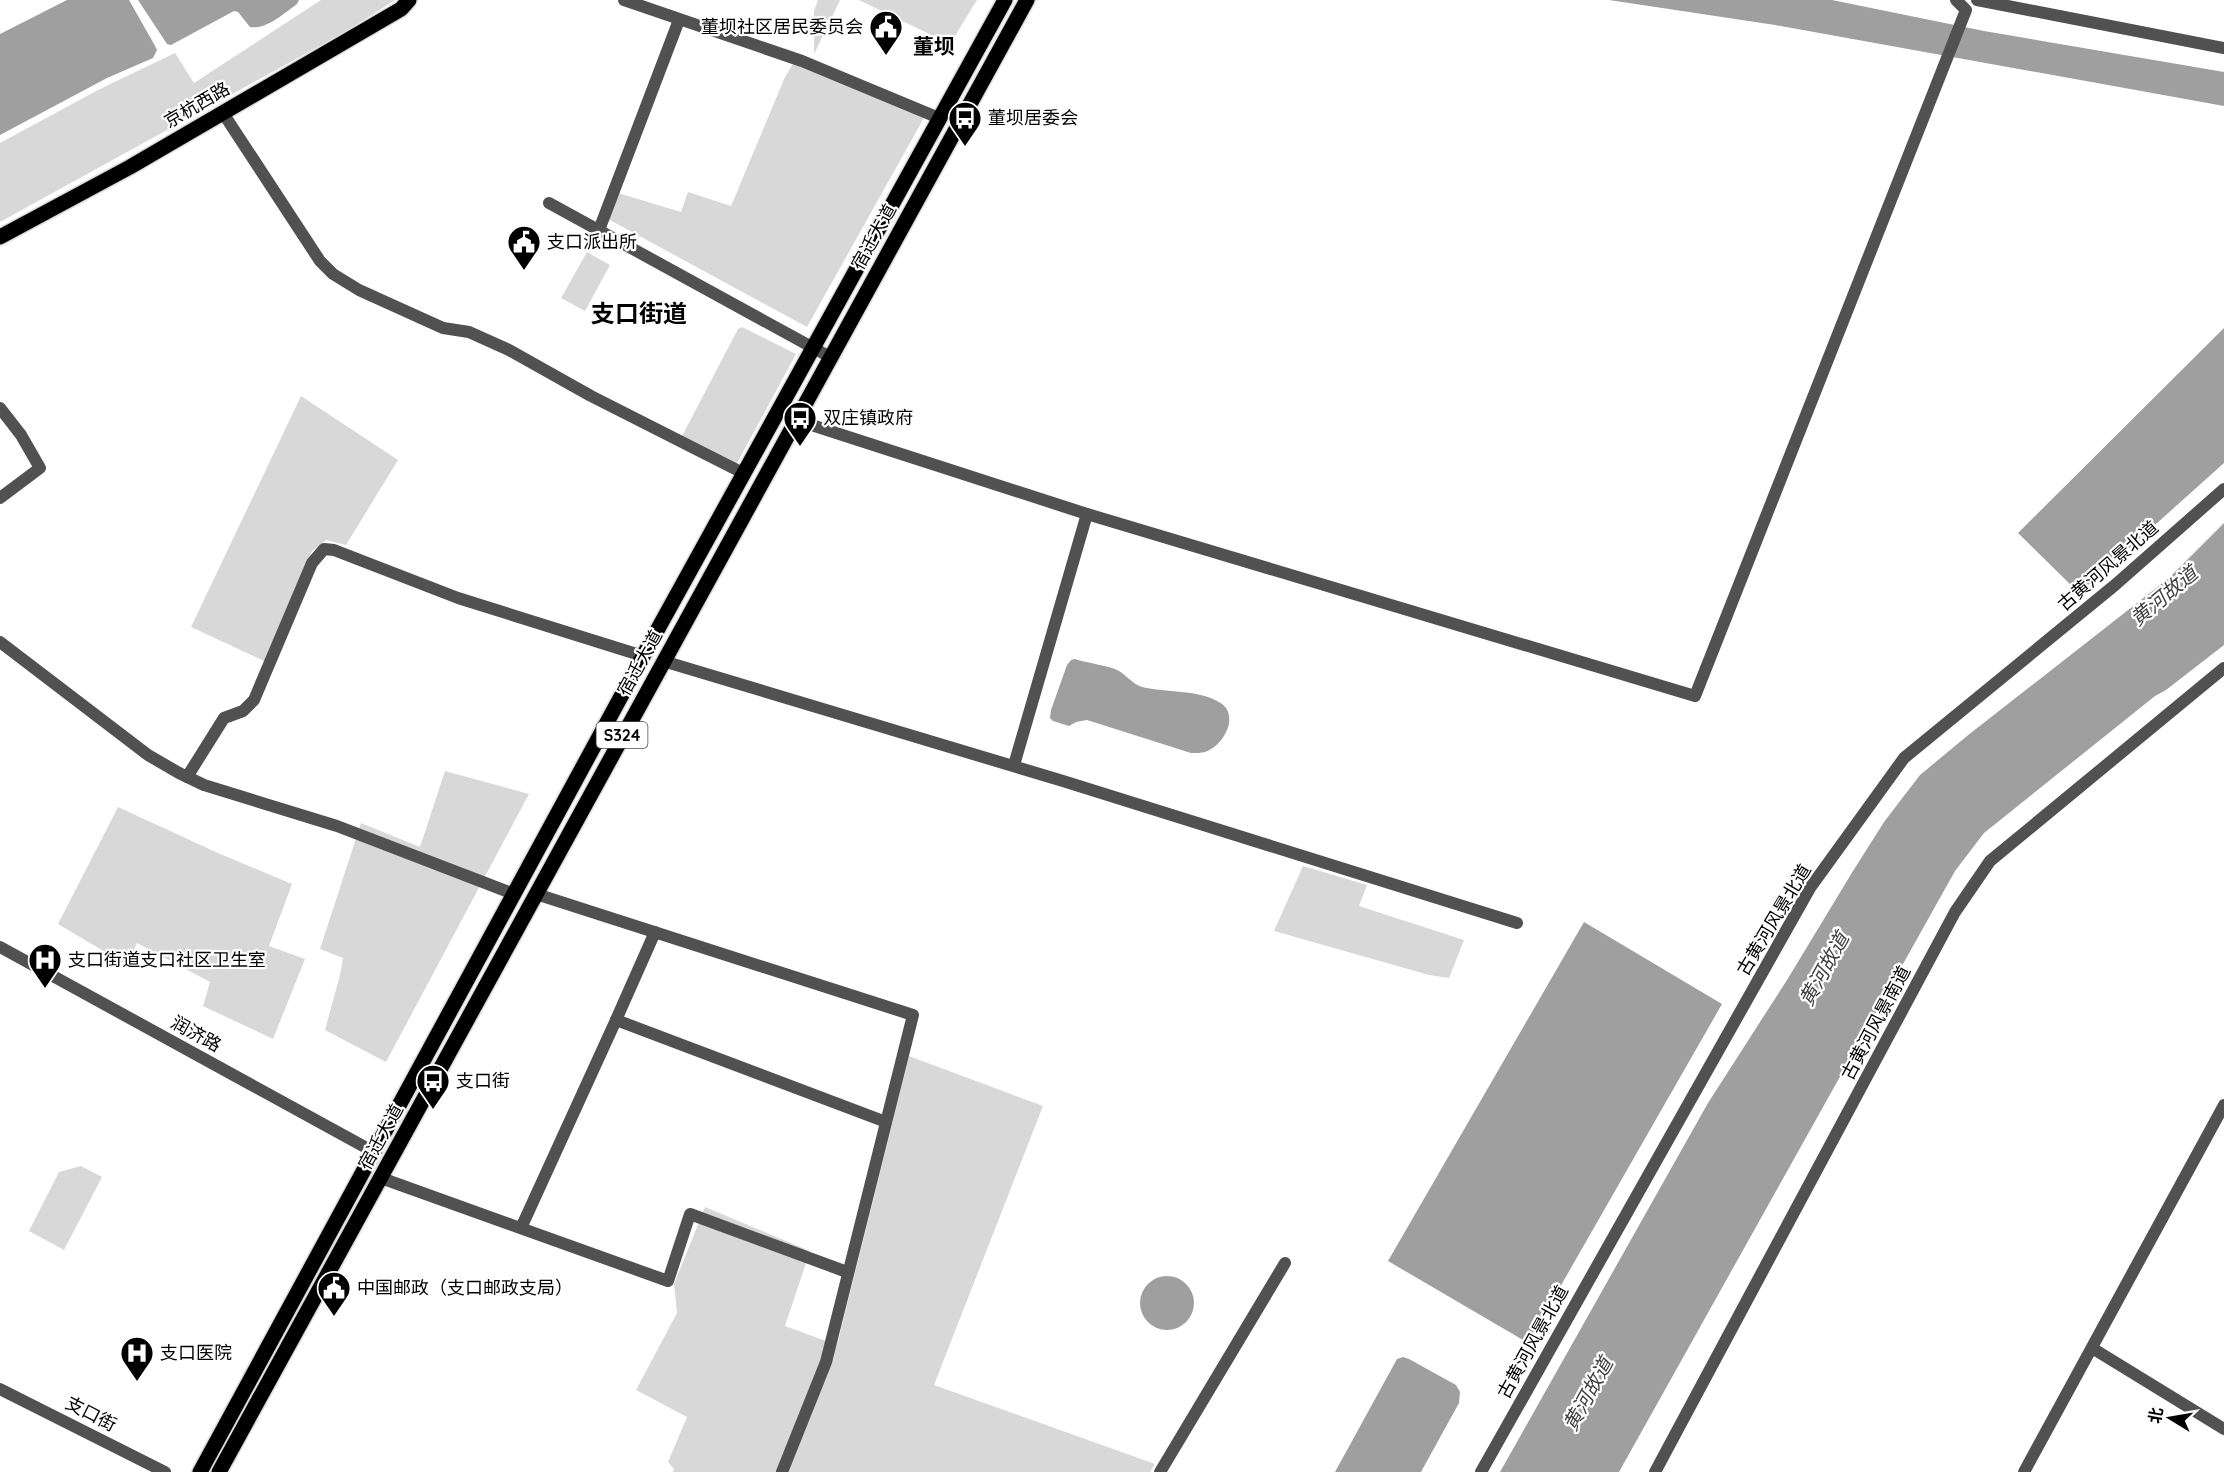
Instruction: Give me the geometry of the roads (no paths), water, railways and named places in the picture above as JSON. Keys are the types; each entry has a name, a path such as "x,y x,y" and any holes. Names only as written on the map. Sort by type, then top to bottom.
{"main road":[{"name":"京杭西路","path":"0,237 130,167 401,9 409,0"},
{"name":"宿迁大道","path":"200,1472 743,473 1005,0"},
{"name":"宿迁大道","path":"219,1472 1027,0"}],"street":[{"path":"624,0 801,61 939,118"},
{"path":"796,420 1087,514 1695,696 1966,10 1956,0"},
{"path":"1977,0 2224,48"},
{"path":"599,230 679,20"},
{"path":"222,113 320,261 333,274 369,295 443,328 469,332 509,350 591,396 743,473"},
{"path":"549,202 830,357"},
{"path":"0,408 21,435 40,468 0,498"},
{"name":"古黄河风景北道","path":"1481,1472 1810,888 1904,758 2115,585 2224,489"},
{"path":"1014,765 1087,514"},
{"path":"187,777 224,718 243,711 254,700 312,563 324,549 334,550 458,598 643,656"},
{"path":"0,642 148,755 187,777 204,785 337,826 514,894"},
{"path":"663,661 1014,765 1517,923"},
{"name":"古黄河风景南道","path":"1655,1472 1955,912 1990,861 2224,668"},
{"path":"536,894 913,1015 826,1362 782,1472"},
{"path":"521,1228 655,932"},
{"name":"润济路","path":"0,947 374,1152"},
{"path":"616,1020 886,1122"},
{"path":"2024,1472 2224,1105"},
{"path":"381,1178 668,1281 690,1214 848,1272"},
{"path":"1160,1472 1285,1263"},
{"path":"2092,1348 2224,1430"},
{"name":"支口街","path":"0,1389 165,1472"}],"water":[{"path":"67,0 129,0 157,50 153,58 107,78 0,135 0,34"},
{"path":"138,0 299,0 281,16 263,26 250,27 238,12 234,11 171,45 167,44"},
{"path":"1609,0 1832,0 1984,31 2224,72 2224,106 1775,25"},
{"path":"2224,328 2224,463 2079,593 2018,533"},
{"name":"黄河故道","path":"2224,523 2224,645 2155,696 1984,833 1955,871 1619,1472 1500,1472 1708,1103 1884,822 1920,775 2169,578"},
{"path":"1075,659 1115,669 1142,687 1191,693 1219,702 1229,714 1224,737 1212,749 1191,753 1087,720 1069,726 1053,721 1050,718 1051,710 1067,665"},
{"path":"1584,922 1722,1004 1528,1343 1388,1261"},
{"path":"1162,1276 1172,1276 1182,1280 1190,1288 1194,1303 1190,1318 1182,1326 1172,1330 1162,1330 1152,1326 1144,1318 1140,1308 1140,1298 1144,1288 1152,1280"},
{"path":"1403,1357 1456,1385 1460,1392 1459,1403 1421,1472 1335,1472 1397,1359"}],"place":[{"name":"董坝社区居民委员会","path":"886,56"},
{"name":"董坝居委会","path":"965,147"},
{"name":"支口派出所","path":"524,271"},
{"name":"双庄镇政府","path":"800,447"},
{"name":"支口街道支口社区卫生室","path":"45,989"},
{"name":"支口街","path":"433,1110"},
{"name":"中国邮政（支口邮政支局）","path":"334,1317"},
{"name":"支口医院","path":"137,1382"}],"district":[{"name":"董坝","path":"934,47"},
{"name":"支口街道","path":"639,314"}]}
